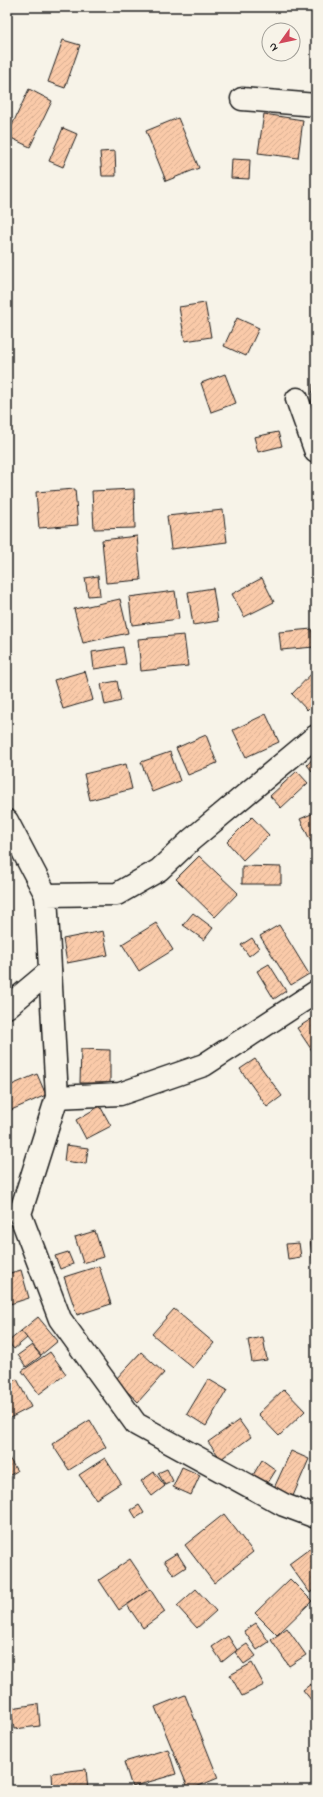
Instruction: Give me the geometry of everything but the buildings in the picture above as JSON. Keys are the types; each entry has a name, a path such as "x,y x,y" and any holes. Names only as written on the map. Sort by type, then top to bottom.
{"street":[{"path":"242,99 316,105"},
{"path":"296,399 316,452"},
{"path":"46,895 117,894 159,870 191,840 316,736"},
{"path":"7,820 46,895 57,1097 20,1214 60,1319 136,1424 284,1505 316,1517"},
{"path":"7,1007 50,971"},
{"path":"57,1097 120,1094 204,1065 316,992"}]}
